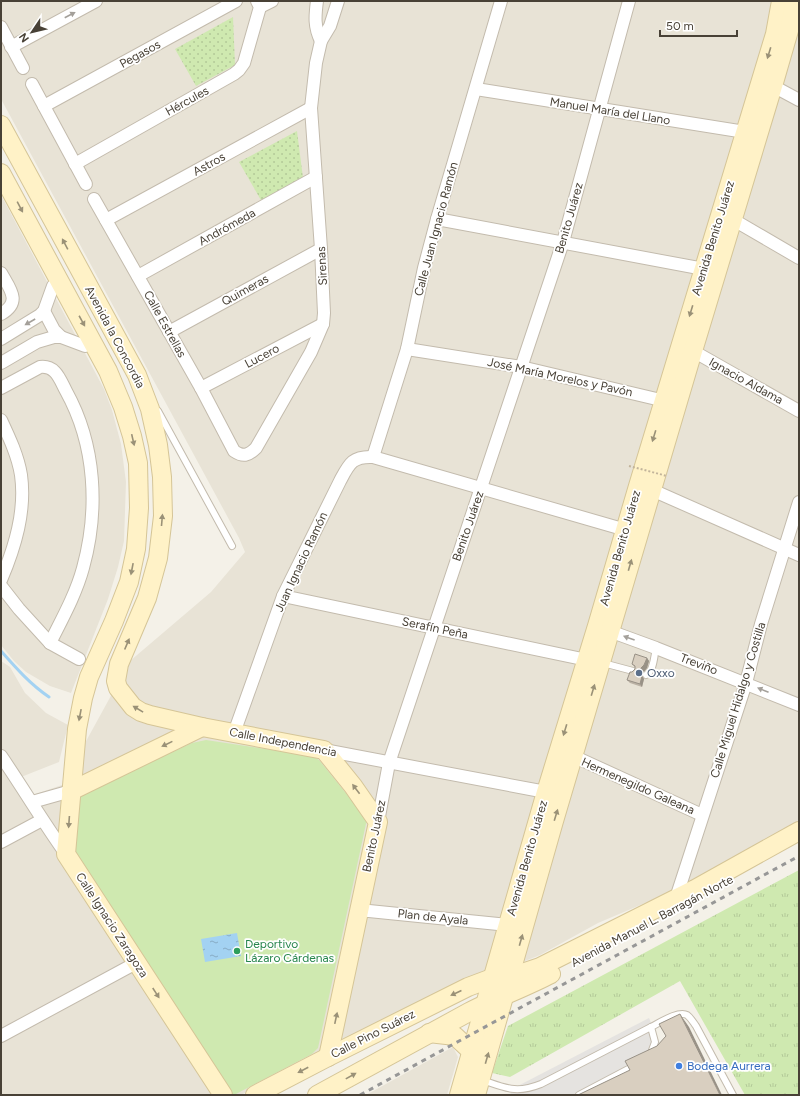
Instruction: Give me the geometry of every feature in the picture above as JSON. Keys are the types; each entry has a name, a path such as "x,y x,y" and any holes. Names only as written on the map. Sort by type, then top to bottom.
{"main road":[{"name":"Avenida Benito Juárez","path":"604,629 626,530 638,486 775,34 781,1"},
{"name":"Avenida Benito Juárez","path":"459,1095 546,792 594,661 652,490 732,219 773,86 794,29 795,1"},
{"name":"Avenida la Concordia","path":"1,125 138,375 150,409 158,444 162,477 163,516 158,558 146,598 118,664 116,681"},
{"name":"Avenida la Concordia","path":"1,173 93,341 117,391 132,436 138,463 139,508 136,549 130,582 89,677 83,698 77,729 66,854"},
{"path":"60,282 80,271"},
{"path":"93,341 113,330"},
{"name":"Avenida Benito Juárez","path":"479,1088 573,756 594,661"},
{"path":"89,677 116,681"},
{"name":"Calle Independencia","path":"116,681 118,688 127,701 141,712 202,727 324,750"},
{"path":"71,791 202,727"},
{"path":"324,750 353,786 378,822"},
{"name":"Benito Juárez","path":"328,1056 378,822"},
{"name":"Avenida Manuel L. Barragán Norte","path":"510,978 540,967 676,898 799,831"},
{"name":"Avenida Manuel L. Barragán Norte","path":"486,1003 522,989 799,843"},
{"name":"Calle Ignacio Zaragoza","path":"66,854 108,916 136,963 223,1095"},
{"path":"492,978 510,978"},
{"name":"Calle Pino Suárez","path":"255,1095 328,1056 445,998 492,978"},
{"name":"Calle Pino Suárez","path":"317,1095 486,1003"},
{"path":"429,1033 455,1036 471,1051"}],"street":[{"path":"11,47 96,1"},
{"name":"Pegasos","path":"44,106 236,1"},
{"name":"Hércules","path":"75,164 239,70 244,63 258,4 272,1"},
{"path":"317,1 314,16 315,25 321,41"},
{"name":"Sirenas","path":"234,451 240,455 246,456 256,448 311,352 323,324 324,313 321,249 311,108 316,63 321,41 330,26 338,1"},
{"name":"Calle Juan Ignacio Ramón","path":"373,456 407,349 424,268 437,219 501,1"},
{"name":"Benito Juárez","path":"378,822 389,762 563,242 629,1"},
{"path":"1,27 23,68"},
{"path":"32,84 86,184"},
{"path":"773,86 799,100"},
{"name":"Manuel María del Llano","path":"476,89 745,132"},
{"name":"Astros","path":"106,220 311,108"},
{"name":"Andrómeda","path":"138,276 316,178"},
{"name":"Calle Estrellas","path":"94,198 201,388 234,451"},
{"path":"437,219 704,269"},
{"path":"732,219 799,258"},
{"name":"Quimeras","path":"169,332 321,249"},
{"path":"1,273 13,299 11,307 1,314"},
{"path":"1,339 35,319 44,311 52,286 60,282"},
{"path":"44,311 54,330 61,337 85,346 93,341"},
{"name":"Lucero","path":"201,388 323,324"},
{"path":"13,332 24,350"},
{"path":"1,362 46,339 61,337"},
{"name":"José María Morelos y Pavón","path":"407,349 521,367 665,401"},
{"name":"Ignacio Aldama","path":"693,351 799,410"},
{"path":"1,388 40,367 46,366 54,370 70,397 84,434 90,469 93,513 90,539 84,562 69,605 50,643"},
{"path":"1,420 11,440 21,475 22,505 18,532 10,559 1,580"},
{"name":"Juan Ignacio Ramón","path":"234,733 283,596 349,465 354,460 363,456 373,456"},
{"path":"373,456 626,530"},
{"path":"652,490 799,555"},
{"name":"Calle Miguel Hidalgo y Costilla","path":"676,898 746,683 761,624 799,502"},
{"path":"1,586 19,609 50,643 79,659"},
{"name":"Serafín Peña","path":"283,596 594,661"},
{"name":"Treviño","path":"604,629 799,704"},
{"name":"Calle Independencia","path":"324,750 546,792"},
{"name":"Calle Ignacio Zaragoza","path":"1,756 32,802 42,820 66,854"},
{"name":"Hermenegildo Galeana","path":"573,756 702,815"},
{"path":"32,802 71,791"},
{"path":"1,842 42,820"},
{"name":"Plan de Ayala","path":"359,910 508,925"},
{"path":"1,1036 136,963"}],"lane":[{"path":"138,375 232,546"},
{"path":"646,675 650,673 656,648"},
{"path":"594,661 633,671"},
{"path":"479,1088 529,1089 650,1027 677,1015 683,1014 688,1016 696,1026 733,1095"},
{"path":"579,1095 644,1060 653,1050 656,1042 650,1027"}],"path":[{"path":"629,466 667,476"}],"shaded area":[{"path":"1,1 799,1 799,823 692,883 598,923 540,955 435,997 317,1055 241,1095 1,1095 1,765 24,798 62,785 130,661 211,592 245,552 239,538 1,99"},
{"path":"1,195 104,389 112,410 121,444 126,482 124,541 108,599 71,693 50,686 26,672 14,661 1,645"},
{"path":"1,661 10,667 25,693 46,713 68,725 59,762 16,779 1,757"},
{"path":"649,1018 666,1058 613,1095 510,1095 512,1089"},
{"path":"453,1047 458,1057 447,1095 366,1095"}],"green space":[{"path":"233,17 235,65 196,86 175,49"},
{"path":"297,131 303,178 262,202 239,162"},
{"name":"Deportivo Lázaro Cárdenas","path":"206,740 312,756 319,760 367,819 318,1048 312,1054 234,1095 230,1095 74,856 78,799 84,793 192,743"},
{"path":"799,870 799,1095 745,1095 680,981 510,1077 492,1073 508,1026"}],"water":[{"path":"237,933 241,956 205,962 201,939"}],"building":[{"path":"635,654 647,658 644,665 639,670 642,676 640,684 627,680 630,672 635,669 635,666 632,664"},
{"name":"Bodega Aurrera","path":"680,1014 720,1095 578,1095 630,1070 625,1061 657,1046 666,1036 659,1024"}],"waterway":[{"path":"1,651 29,681 49,697"}],"railway":[{"path":"360,1095 799,856"}],"place":[{"name":"Oxxo","path":"639,673"},
{"name":"Deportivo Lázaro Cárdenas","path":"237,951"},
{"name":"Bodega Aurrera","path":"679,1066"}]}
